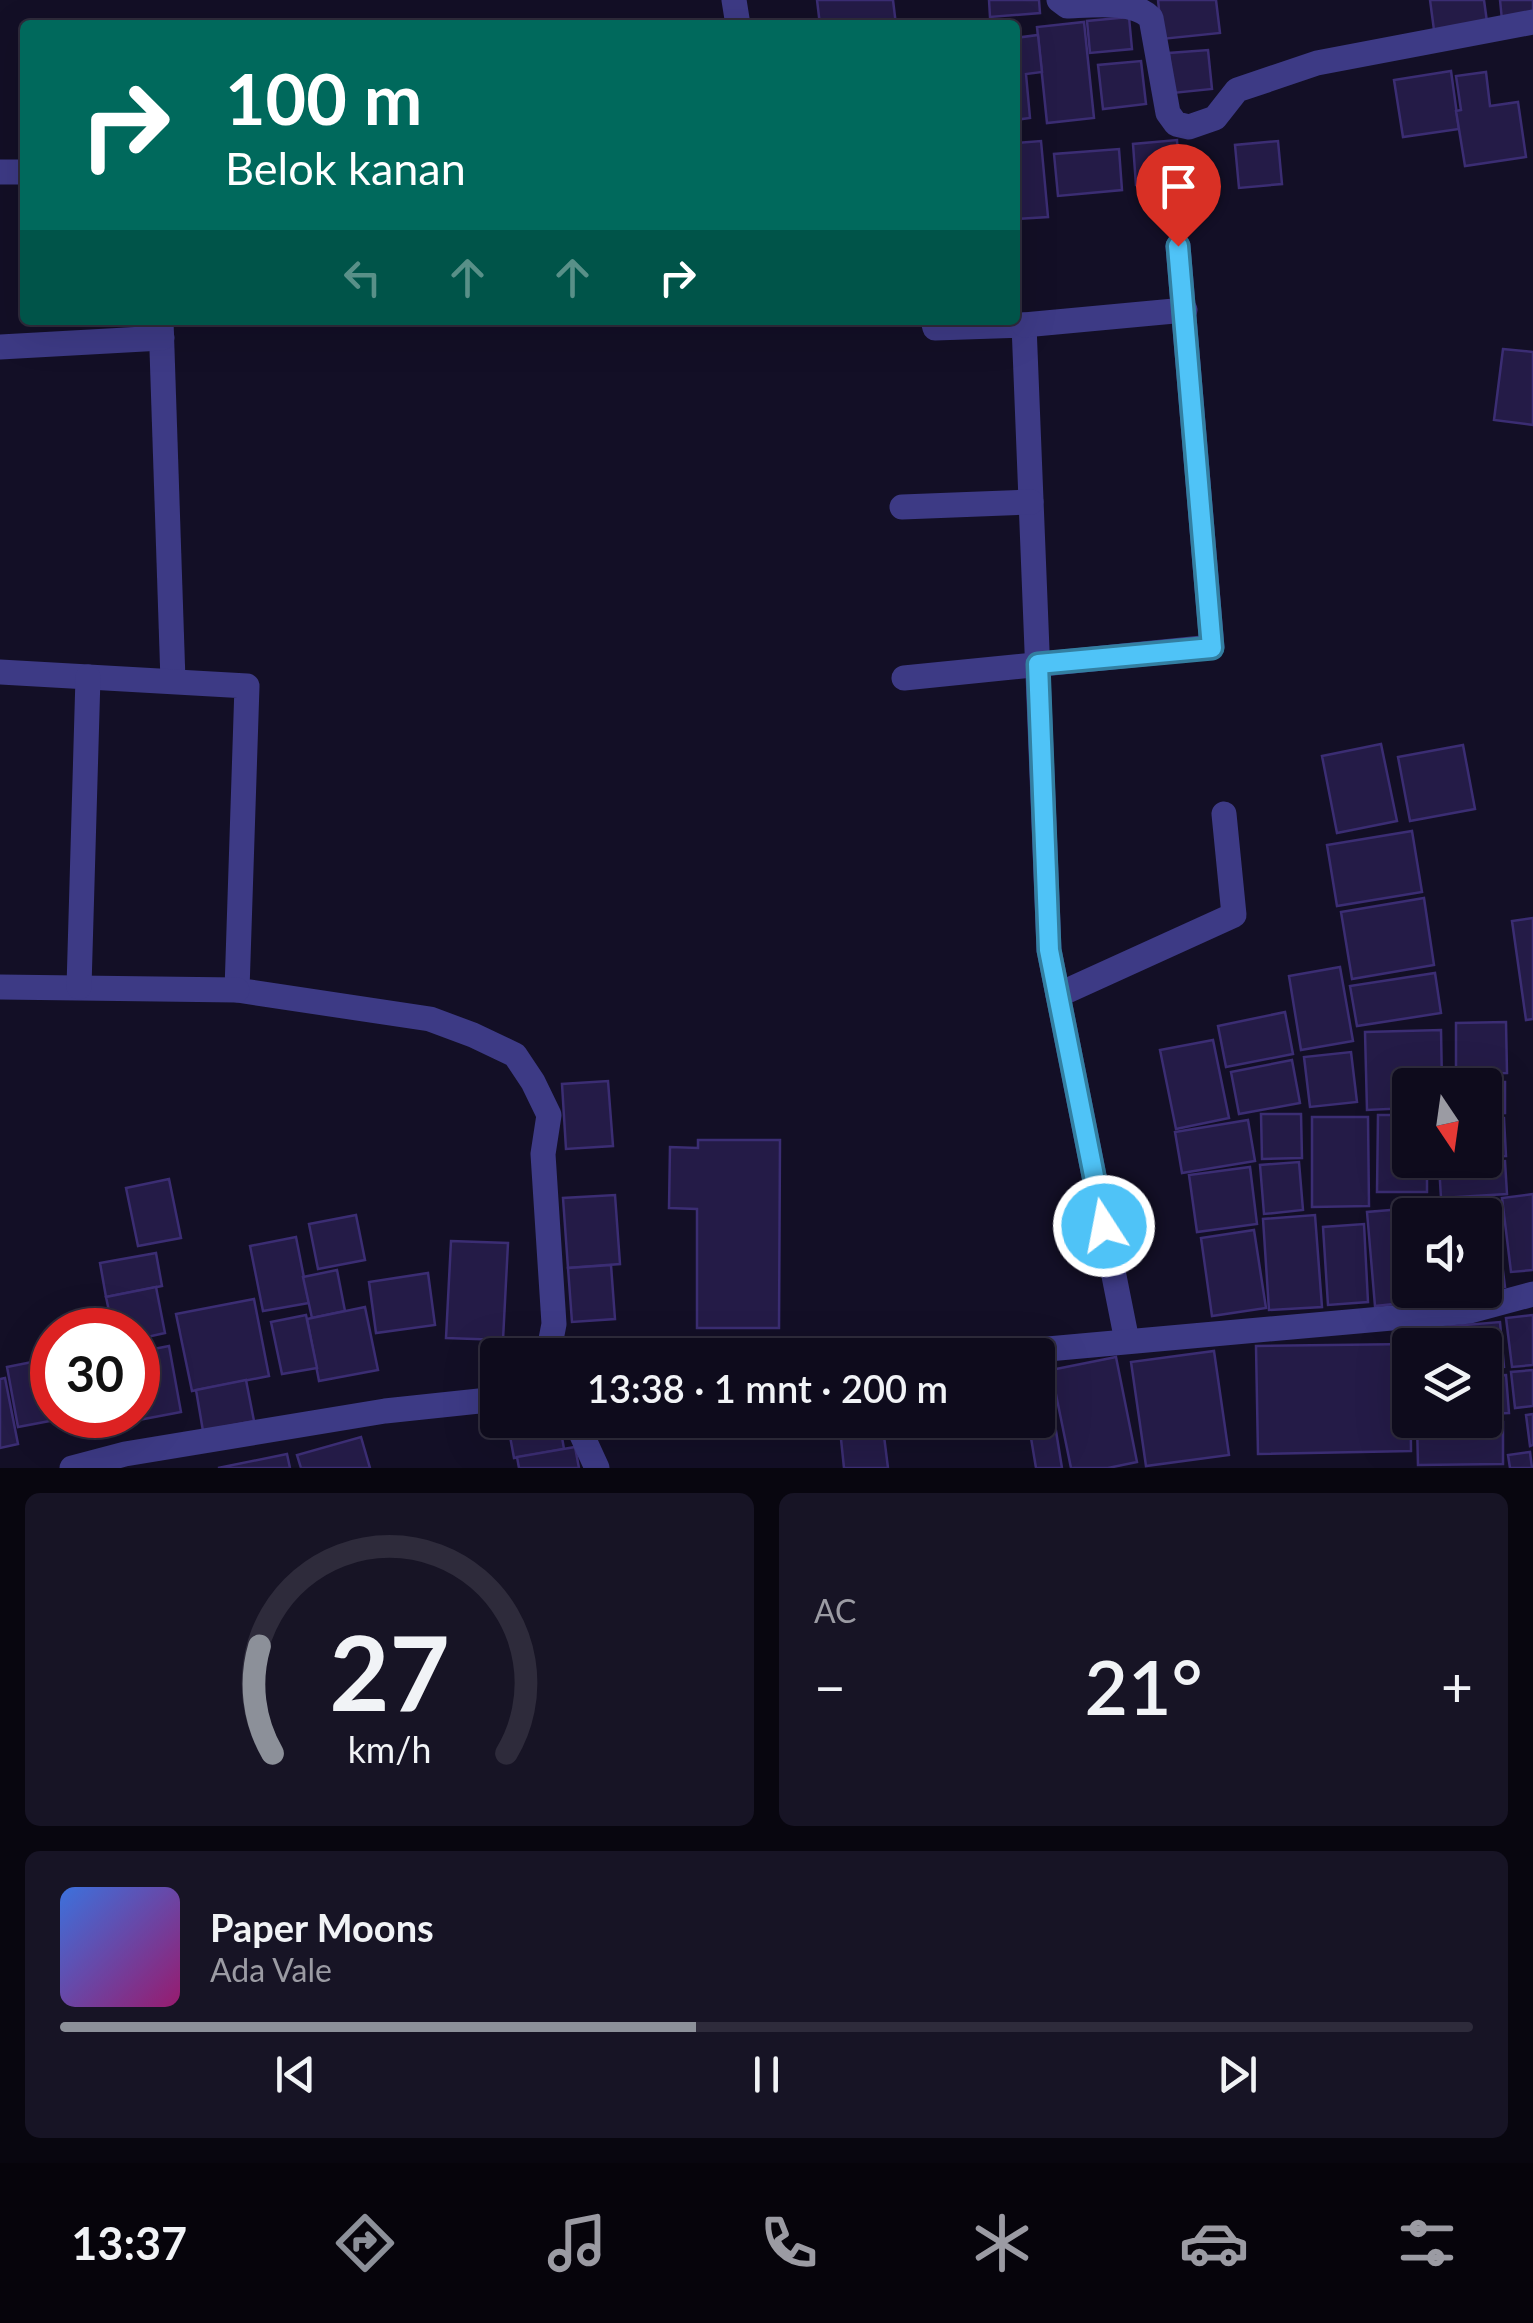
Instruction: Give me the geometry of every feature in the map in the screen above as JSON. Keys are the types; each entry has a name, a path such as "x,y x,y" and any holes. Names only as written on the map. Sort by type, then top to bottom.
{"street":[{"path":"1059,0 1067,6 1130,4 1144,8 1151,18 1168,112 1176,124 1189,127 1215,118 1237,90 1318,63 1533,22"},
{"path":"904,678 1212,648 1178,246"},
{"path":"934,325 1024,325 1185,310"},
{"path":"1024,325 1049,950 1127,1341"},
{"path":"0,347 162,329 172,682"},
{"path":"902,507 1031,502"},
{"path":"0,672 248,686 237,990"},
{"path":"79,986 88,678"},
{"path":"1058,995 1234,915 1224,814"},
{"path":"0,987 237,990 430,1018 515,1055 548,1115 543,1154 554,1324 551,1338"},
{"path":"1055,1348 1470,1310 1533,1294"},
{"path":"72,1468 125,1454 367,1414 480,1401"},
{"path":"584,1438 597,1468"}],"building":[{"path":"817,0 893,0 895,20 819,20"},
{"path":"989,0 1039,0 1040,13 990,17"},
{"path":"1158,0 1216,0 1220,33 1162,39"},
{"path":"1430,0 1484,0 1487,22 1434,30"},
{"path":"1500,0 1533,0 1533,15 1502,20"},
{"path":"1129,17 1132,49 1090,53 1087,21"},
{"path":"1084,22 1094,118 1047,123 1037,27"},
{"path":"1038,35 1042,72 1026,74 1030,118 1020,119 1020,37"},
{"path":"1208,50 1212,89 1173,93 1169,53"},
{"path":"1141,61 1146,104 1103,109 1098,65"},
{"path":"1451,71 1459,129 1403,137 1394,80"},
{"path":"1486,72 1490,106 1518,102 1526,157 1465,166 1456,111 1461,110 1456,76"},
{"path":"1177,140 1180,182 1136,185 1133,144"},
{"path":"1041,141 1048,217 1020,219 1020,143"},
{"path":"1278,141 1282,184 1239,188 1235,145"},
{"path":"1119,149 1122,190 1058,196 1054,154"},
{"path":"1503,349 1533,352 1533,425 1494,420"},
{"path":"1381,744 1397,821 1337,833 1322,756"},
{"path":"1463,745 1475,809 1410,821 1398,757"},
{"path":"1412,831 1422,892 1337,906 1327,845"},
{"path":"1424,898 1434,965 1352,979 1341,912"},
{"path":"1533,918 1533,1019 1526,1020 1512,921"},
{"path":"1340,967 1353,1041 1301,1050 1289,976"},
{"path":"1435,973 1441,1013 1357,1026 1350,986"},
{"path":"1285,1012 1293,1054 1226,1067 1218,1026"},
{"path":"1506,1022 1507,1073 1502,1073 1502,1068 1456,1068 1456,1023"},
{"path":"1441,1030 1442,1068 1392,1068 1392,1109 1367,1110 1365,1032"},
{"path":"1213,1040 1229,1118 1176,1129 1160,1050"},
{"path":"1351,1052 1357,1102 1310,1107 1304,1057"},
{"path":"1292,1060 1300,1103 1239,1114 1231,1072"},
{"path":"608,1081 613,1146 566,1149 562,1084"},
{"path":"1502,1082 1505,1082 1502,1113"},
{"path":"1261,1114 1301,1114 1302,1158 1262,1159"},
{"path":"1378,1115 1392,1115 1392,1178 1427,1178 1427,1192 1377,1192"},
{"path":"1312,1117 1368,1117 1369,1206 1312,1207"},
{"path":"1504,1118 1506,1156 1502,1156"},
{"path":"1248,1120 1255,1161 1182,1173 1175,1132"},
{"path":"698,1140 780,1140 779,1328 697,1328 697,1209 669,1208 670,1147 698,1148"},
{"path":"1502,1161 1507,1194 1441,1198 1440,1178 1502,1178"},
{"path":"1299,1162 1303,1210 1264,1214 1260,1165"},
{"path":"1250,1167 1257,1224 1197,1232 1189,1175"},
{"path":"169,1179 181,1238 138,1246 126,1188"},
{"path":"1533,1194 1533,1270 1511,1272 1502,1198"},
{"path":"615,1195 620,1264 568,1268 563,1198"},
{"path":"1392,1210 1392,1304 1375,1306 1367,1212"},
{"path":"356,1215 365,1260 318,1269 309,1224"},
{"path":"1315,1215 1322,1307 1269,1310 1263,1219"},
{"path":"1364,1224 1368,1302 1328,1305 1323,1227"},
{"path":"1254,1230 1266,1308 1212,1316 1201,1238"},
{"path":"296,1237 309,1303 263,1311 250,1246"},
{"path":"451,1241 508,1243 503,1338 446,1338"},
{"path":"156,1253 162,1286 106,1297 100,1263"},
{"path":"611,1265 615,1319 572,1322 568,1268"},
{"path":"337,1270 345,1311 312,1318 303,1277"},
{"path":"428,1273 435,1325 376,1333 369,1282"},
{"path":"156,1287 165,1333 160,1334 160,1308 108,1308 106,1297"},
{"path":"254,1299 269,1376 192,1391 176,1314"},
{"path":"365,1307 378,1370 319,1381 307,1319"},
{"path":"306,1315 317,1368 282,1374 271,1322"},
{"path":"1533,1315 1533,1365 1512,1367 1506,1318"},
{"path":"1500,1322 1501,1328 1430,1328"},
{"path":"1392,1344 1392,1438 1411,1438 1411,1451 1258,1454 1256,1346"},
{"path":"169,1346 181,1412 160,1416 160,1348"},
{"path":"1214,1351 1229,1455 1146,1466 1131,1362"},
{"path":"1116,1357 1137,1462 1108,1468 1071,1468 1055,1390 1055,1369"},
{"path":"30,1362 30,1425 18,1427 7,1367"},
{"path":"1533,1370 1533,1406 1515,1408 1511,1372"},
{"path":"1502,1375 1506,1375 1509,1413 1502,1413"},
{"path":"5,1378 18,1444 0,1448 0,1379"},
{"path":"246,1380 254,1421 203,1431 196,1390"},
{"path":"1533,1414 1533,1445 1530,1446 1526,1415"},
{"path":"1502,1422 1503,1464 1418,1465 1417,1438 1502,1438"},
{"path":"1055,1425 1062,1468 1036,1468 1031,1438 1055,1438"},
{"path":"361,1437 370,1468 301,1468 297,1455"},
{"path":"510,1438 562,1438 564,1449 514,1458"},
{"path":"841,1438 884,1438 888,1468 844,1468"},
{"path":"575,1447 579,1468 519,1468 517,1457"},
{"path":"1530,1452 1532,1468 1510,1468 1508,1455"},
{"path":"287,1454 290,1468 218,1468"}],"route":[{"path":"1104,1226 1049,950 1038,664 1212,648 1178,246"}]}
